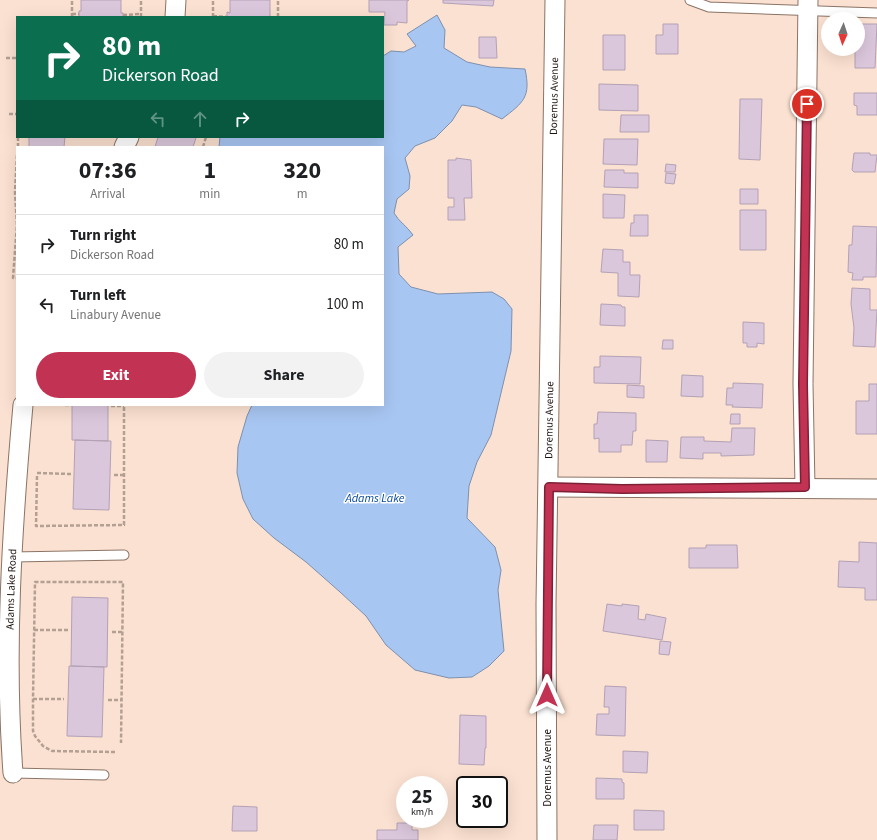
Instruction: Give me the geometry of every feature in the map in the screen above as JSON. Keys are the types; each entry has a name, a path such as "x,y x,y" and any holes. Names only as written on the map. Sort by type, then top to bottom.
{"street":[{"path":"175,16 176,0"},
{"name":"Doremus Avenue","path":"547,840 546,604 549,487 555,0"},
{"path":"805,487 803,384 808,5"},
{"name":"Adams Lake Road","path":"13,773 10,729 12,557 15,494 23,406"},
{"path":"549,487 622,489 805,487 877,489"}],"lane":[{"path":"690,0 709,7 808,5 877,13"},
{"path":"12,557 124,556"},
{"path":"13,773 104,775"}],"path":[{"path":"72,0 72,16 79,14"},
{"path":"123,15 141,16 141,0"},
{"path":"213,0 213,16"},
{"path":"278,0 278,16"},
{"path":"6,58 16,58"},
{"path":"9,114 16,114"},
{"path":"16,174 16,208"},
{"path":"16,238 13,278 16,278"},
{"path":"37,467 36,526 124,526 124,406 112,406"},
{"path":"37,473 71,474"},
{"path":"114,475 125,475"},
{"path":"116,752 52,751 43,746 33,731 35,582 123,582 121,744"},
{"path":"34,630 68,630"},
{"path":"112,632 122,632"},
{"path":"33,699 64,699"},
{"path":"108,700 122,700"}],"water":[{"name":"Adams Lake","path":"437,15 445,30 444,48 467,62 490,67 525,69 527,78 526,93 521,103 502,119 476,107 462,105 452,121 435,138 415,146 405,158 410,176 409,189 397,199 394,213 413,235 398,247 399,274 411,287 438,294 492,292 504,299 512,309 511,351 491,435 477,462 469,486 467,518 495,547 501,570 498,590 504,651 489,666 472,677 449,678 415,670 386,645 366,616 306,562 274,538 253,519 243,499 237,473 238,447 252,406 384,406 384,146 219,146 220,138 384,138 384,55 391,51 404,52 416,46 407,34"}],"building":[{"path":"81,0 121,0 121,13 123,13 123,16 79,16 79,11 81,11"},
{"path":"230,0 270,0 270,16 227,16 227,12 230,13"},
{"path":"369,0 409,0 407,1 407,23 397,22 397,25 384,25 385,12 369,12"},
{"path":"443,0 494,0 493,6 443,3"},
{"path":"663,24 678,24 678,54 656,54 656,35 663,35"},
{"path":"865,24 877,24 875,68 855,68 855,56 865,56"},
{"path":"603,35 625,35 625,70 603,70"},
{"path":"479,37 496,37 497,58 479,58"},
{"path":"599,84 638,85 638,111 599,110"},
{"path":"854,93 877,93 877,115 857,115 857,106 854,105"},
{"path":"740,99 762,99 760,160 739,159"},
{"path":"621,115 649,115 649,132 620,132"},
{"path":"29,138 65,138 64,146 29,146"},
{"path":"158,138 196,138 193,146 155,146"},
{"path":"604,139 638,139 637,165 603,164"},
{"path":"854,153 870,153 870,155 877,155 875,172 854,172 852,170"},
{"path":"456,158 471,160 472,198 464,198 465,220 448,220 448,207 454,207 454,198 448,198 448,160 456,160"},
{"path":"666,164 676,165 675,172 665,172"},
{"path":"605,170 624,170 624,173 638,173 638,188 604,187"},
{"path":"666,173 676,174 674,184 665,183"},
{"path":"740,189 758,189 758,204 740,204"},
{"path":"603,194 625,195 624,218 603,218"},
{"path":"740,210 766,210 766,250 740,250"},
{"path":"634,215 648,215 648,236 630,236 631,223 634,223"},
{"path":"853,226 877,227 876,277 863,277 863,280 852,280 853,273 848,272 849,245 852,245"},
{"path":"603,249 623,250 623,262 630,262 630,275 640,275 639,297 618,296 618,273 601,272"},
{"path":"852,288 870,289 870,310 877,310 875,347 853,346 854,328 851,304"},
{"path":"601,304 621,305 622,307 625,307 625,326 600,325"},
{"path":"743,322 764,323 764,344 757,343 757,347 747,347 747,343 743,343"},
{"path":"663,340 673,340 673,349 662,349"},
{"path":"600,356 641,357 640,384 594,383 594,367 600,367"},
{"path":"682,375 703,376 703,397 681,396"},
{"path":"733,383 763,384 762,408 732,407 733,405 726,405 727,388 733,388"},
{"path":"869,384 877,384 877,434 856,434 856,401 869,401"},
{"path":"627,385 644,386 644,398 627,397"},
{"path":"72,406 108,406 108,441 72,440"},
{"path":"598,412 636,413 636,431 633,431 632,445 621,445 621,452 599,452 599,438 594,439 594,424 597,424"},
{"path":"731,414 740,414 740,424 730,424"},
{"path":"732,428 755,428 754,455 721,456 721,453 703,453 703,459 680,458 681,437 704,437 704,441 731,442"},
{"path":"75,440 111,441 109,510 73,509"},
{"path":"646,440 668,441 667,462 646,462"},
{"path":"859,542 877,543 877,600 865,600 865,588 838,587 839,561 859,562"},
{"path":"706,545 737,545 738,568 689,568 689,548 706,548"},
{"path":"72,597 108,598 107,667 71,666"},
{"path":"607,604 639,606 638,619 645,620 646,614 666,618 662,640 603,631"},
{"path":"660,641 671,642 669,655 659,654"},
{"path":"69,666 104,667 102,737 67,736"},
{"path":"605,686 626,687 625,736 596,735 597,714 609,714 609,707 604,707"},
{"path":"460,715 486,716 486,748 484,765 459,764"},
{"path":"623,751 648,752 647,773 623,772"},
{"path":"596,778 622,779 622,782 624,783 624,799 596,799"},
{"path":"233,806 257,807 257,831 232,831"},
{"path":"634,810 664,811 664,830 634,830"},
{"path":"594,825 618,825 617,840 593,840"},
{"path":"397,828 412,828 412,830 418,830 418,840 377,840 377,830 397,830"}],"route":[{"path":"547,695 546,604 549,487 622,489 805,487 803,384 807,104"}]}
